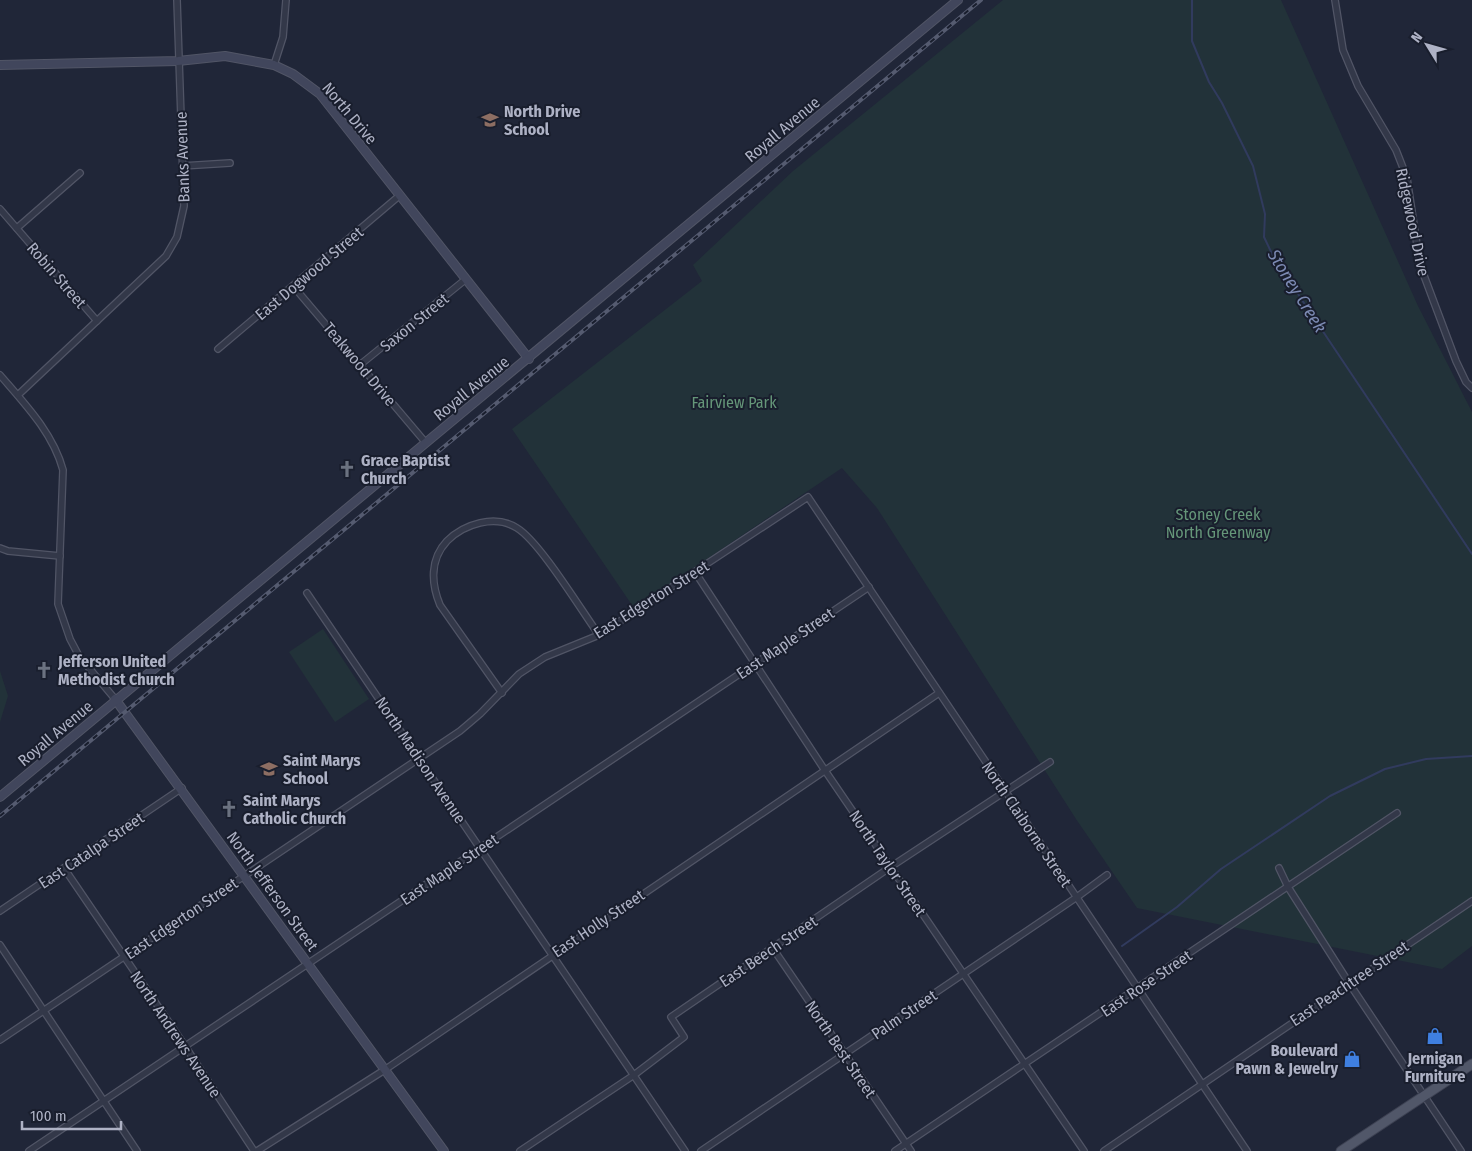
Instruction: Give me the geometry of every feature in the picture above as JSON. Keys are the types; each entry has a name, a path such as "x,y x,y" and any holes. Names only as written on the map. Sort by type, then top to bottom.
{"main road":[{"path":"1341,1151 1472,1064"}],"street":[{"name":"Banks Avenue","path":"18,395 166,256 177,236 184,206 177,0"},
{"path":"274,65 283,37 286,0"},
{"name":"Royall Avenue","path":"0,797 116,699 529,359 958,0"},
{"name":"Ridgewood Drive","path":"1335,0 1343,50 1358,86 1396,150 1407,178 1420,265 1456,361 1466,382 1472,388"},
{"name":"North Drive","path":"0,66 178,60 225,56 274,65 293,74 320,94 529,359"},
{"path":"182,166 230,163"},
{"path":"17,228 80,173"},
{"name":"East Dogwood Street","path":"218,349 294,287 399,196"},
{"name":"Robin Street","path":"0,209 97,321"},
{"name":"Saxon Street","path":"361,364 466,279"},
{"name":"Teakwood Drive","path":"294,287 426,443"},
{"name":"North Jefferson Street","path":"0,375 18,395 57,449 63,470 58,604 70,639 80,656 116,699 182,788 444,1151"},
{"name":"East Edgerton Street","path":"0,1040 460,731 520,674 545,657 599,635 808,497"},
{"name":"North Claiborne Street","path":"808,497 1247,1151"},
{"path":"502,693 440,605 433,588 433,569 439,550 453,536 473,524 492,522 518,528 547,562 599,635"},
{"path":"0,548 8,551 60,556"},
{"name":"North Taylor Street","path":"694,572 824,769 892,866 963,975 1084,1151"},
{"name":"East Maple Street","path":"29,1151 869,587"},
{"name":"North Madison Avenue","path":"307,593 420,757 551,955 685,1151"},
{"name":"East Holly Street","path":"255,1151 386,1069 824,769 939,693"},
{"name":"East Beech Street","path":"520,1151 634,1075 684,1037 671,1017 892,866 1050,762"},
{"name":"East Catalpa Street","path":"0,911 182,788"},
{"name":"East Rose Street","path":"895,1151 1397,813"},
{"name":"North Andrews Avenue","path":"64,868 255,1151"},
{"path":"1280,868 1288,886 1349,983 1461,1151"},
{"name":"Palm Street","path":"701,1151 963,975 1106,875"},
{"name":"East Peachtree Street","path":"1104,1151 1472,901"},
{"path":"0,945 137,1151"},
{"name":"North Best Street","path":"772,947 911,1151"}],"green space":[{"name":"Stoney Creek North Greenway","path":"1003,0 1281,0 1418,306 1472,412 1472,946 1442,969 1137,908 1076,819 877,508 842,468 634,608 512,429 702,281 693,265 793,171"},
{"path":"323,629 369,699 335,722 289,652"},
{"path":"0,671 8,696 0,722"}],"waterway":[{"name":"Stoney Creek","path":"1192,0 1192,41 1209,82 1222,103 1253,166 1265,214 1264,237 1274,258 1472,554"},
{"path":"1122,946 1177,907 1221,869 1330,796 1385,769 1426,759 1472,756"}],"railway":[{"path":"0,816 981,0"}],"place":[{"name":"North Drive School","path":"490,120"},
{"name":"Grace Baptist Church","path":"347,469"},
{"name":"Jefferson United Methodist Church","path":"44,670"},
{"name":"Saint Marys School","path":"269,769"},
{"name":"Saint Marys Catholic Church","path":"229,809"},
{"name":"Jernigan Furniture","path":"1435,1036"},
{"name":"Boulevard Pawn & Jewelry","path":"1352,1059"}],"park label":[{"name":"Fairview Park","path":"734,402"}]}
